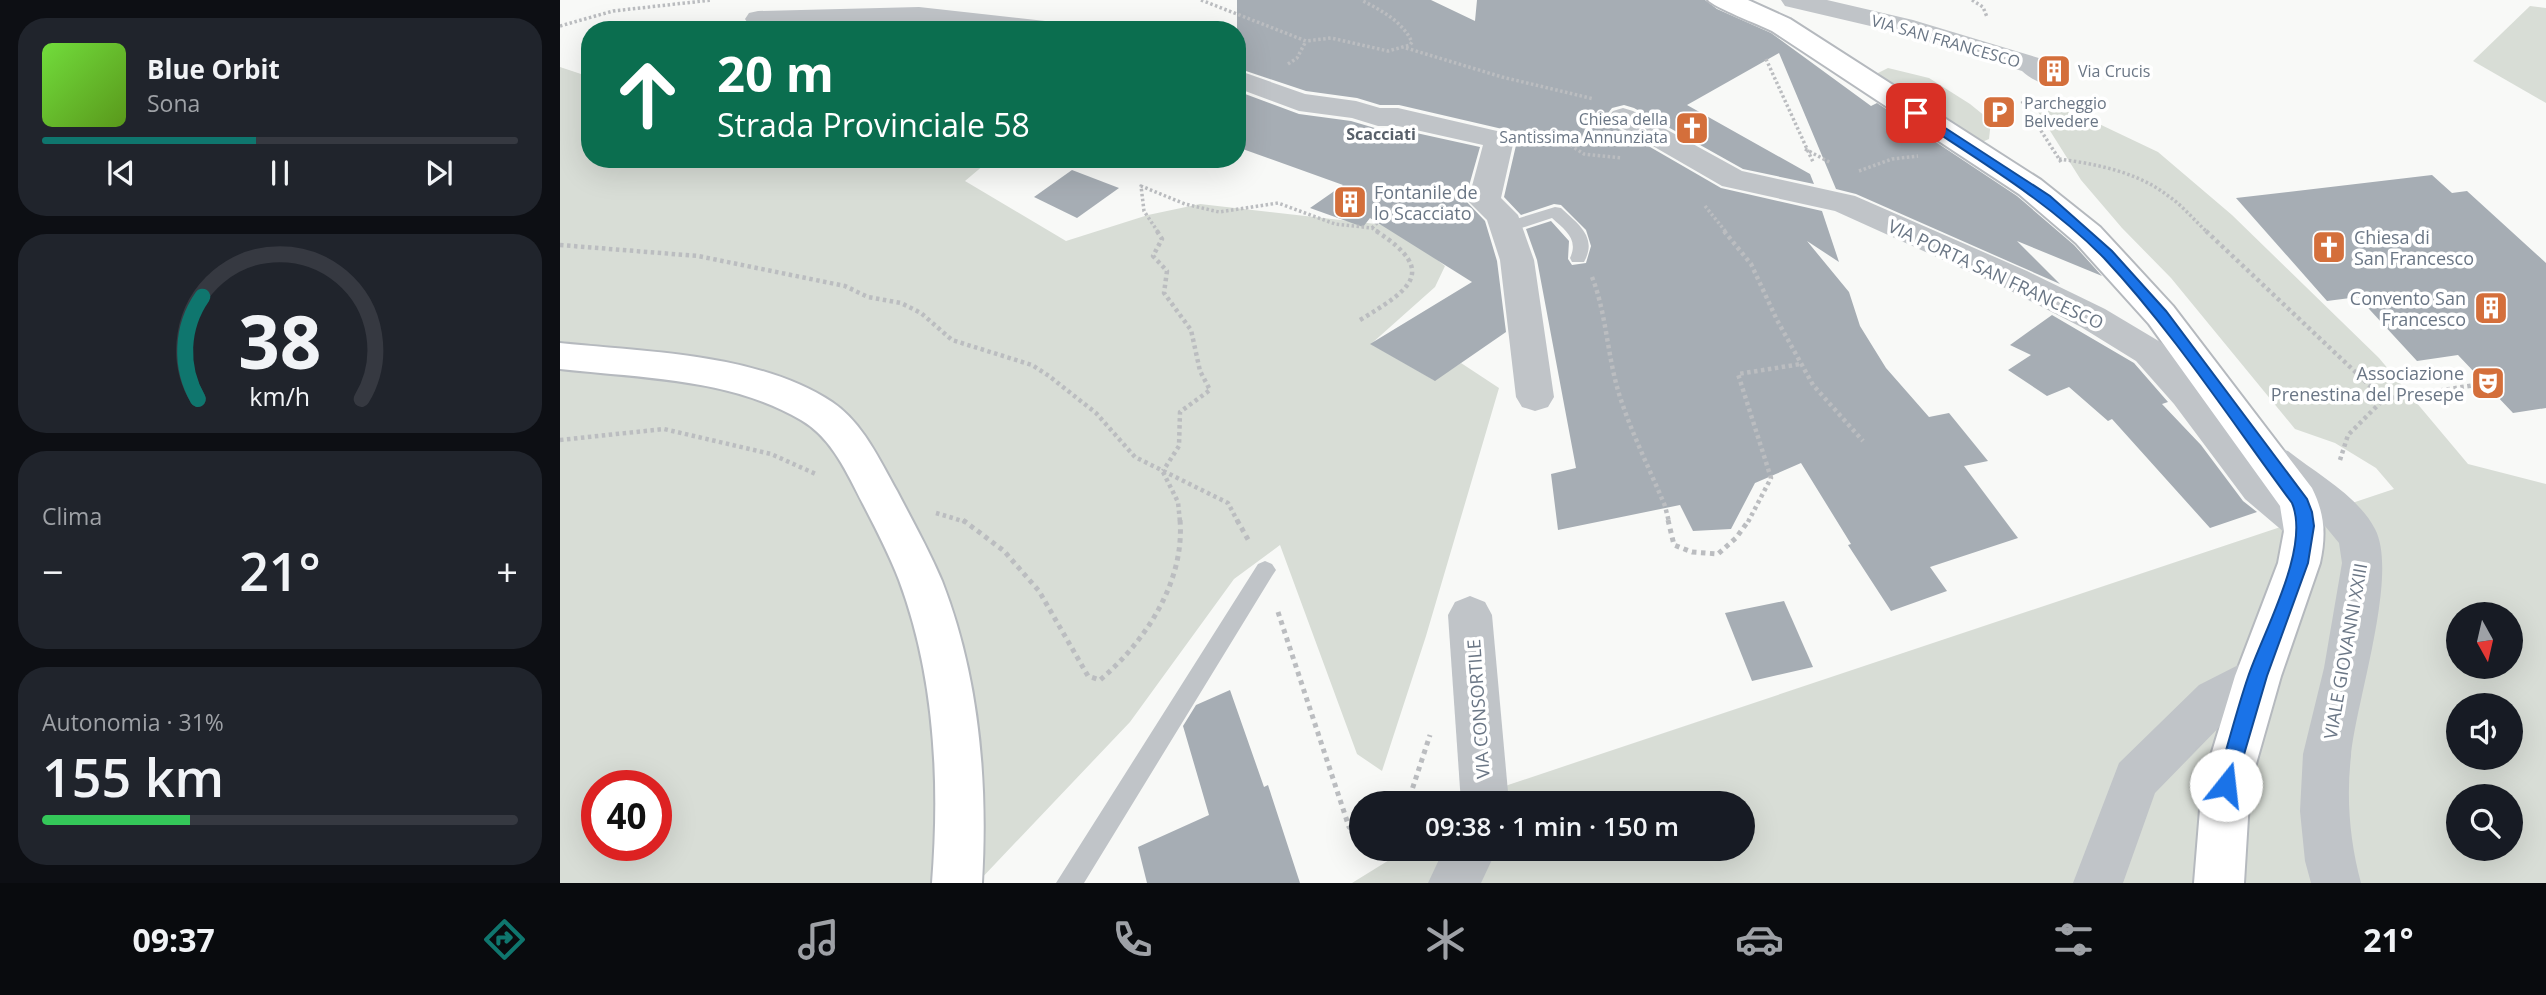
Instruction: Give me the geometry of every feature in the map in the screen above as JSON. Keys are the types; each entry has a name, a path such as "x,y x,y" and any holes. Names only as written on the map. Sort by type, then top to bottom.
{"street":[{"path":"1721,0 1747,8 1781,25 2045,199 2108,254 2161,315 2298,499 2304,512 2305,526 2300,563 2258,676 2226,785 2219,883"},
{"name":"VIA SAN FRANCESCO","path":"1794,0 1905,26 2032,65 2040,73 2055,78"},
{"path":"758,19 919,15 973,21"},
{"path":"1246,81 1299,102 1356,110 1378,117 1398,117 1499,141 1484,201 1502,215 1517,260 1535,397"},
{"name":"VIA PORTA SAN FRANCESCO","path":"1623,117 1733,179 1846,187 2093,318 2150,352 2187,394 2259,488 2305,526"},
{"path":"560,356 714,375 761,387 815,410 833,425 853,448 881,499 923,589 938,636 959,758 961,819 957,883"},
{"name":"VIALE GIOVANNI XXIII","path":"2269,459 2345,519 2358,538 2363,563 2346,668 2327,754 2324,811 2330,861 2336,883"},
{"name":"VIA CONSORTILE","path":"1470,615 1484,791"},
{"path":"2098,883 2136,779 2215,700 2258,676"},
{"path":"1453,883 1465,861"}],"lane":[{"path":"1506,228 1555,212 1580,235 1582,250 1578,258"},
{"path":"1069,883 1265,570"}],"path":[{"path":"560,26 613,11 712,0"},
{"path":"1201,0 1306,41 1331,38 1388,51 1406,47 1412,42 1410,35 1385,12 1361,0"},
{"path":"1406,47 1502,77 1596,100 1623,117"},
{"path":"1763,51 1804,149 1826,183 1846,187 1859,172 1892,159 1934,155 1961,142"},
{"path":"1499,141 1567,143 1584,155 1627,158"},
{"path":"1804,149 1839,169"},
{"path":"2059,159 2089,162 2116,170 2145,181 2168,195 2384,398"},
{"path":"1163,471 1179,446 1180,412 1210,390 1198,371 1196,343 1187,320 1164,293 1167,271 1153,256 1162,239 1144,211 1141,186 1185,204 1219,212 1278,203 1335,223 1372,228 1400,246 1409,259 1412,276 1401,295 1360,320"},
{"path":"1372,228 1403,197 1484,201"},
{"path":"1700,199 1723,233 1751,264 1813,385 1863,441"},
{"path":"560,245 698,256 845,286 868,297 901,303 921,313 952,340 1032,365 1096,413 1135,457 1228,503 1265,570 1349,827"},
{"path":"1578,258 1596,283 1620,397 1665,506 1674,545 1692,552 1718,554 1737,540 1756,511 1771,478 1738,374 1801,364"},
{"path":"2348,435 2384,398 2482,384"},
{"path":"560,440 664,429 771,454 789,464 881,499 962,519 1004,551 1039,592 1088,676 1100,680 1114,669 1151,622 1174,576 1181,537 1179,503 1163,471"}],"shaded area":[{"path":"2530,6 2546,8 2546,103 2473,61"},
{"path":"560,67 581,74 581,168 980,168 965,181 1066,241 1148,215 1200,204 1385,225 1416,243 1445,266 1435,287 1371,344 1434,380 1461,363 1499,388 1426,636 1382,771 1357,754 1280,545 1234,579 1130,722 977,883 560,883"},
{"path":"1888,68 1929,78 1970,104 1991,121 1989,139 1973,146 1868,78"},
{"path":"2028,96 2055,103 2158,152 2232,215 2379,358 2468,464 2546,484 2546,883 1352,883 1388,861 1755,861 1755,791 1498,791 1508,785 2394,489 2376,468 2335,443 2295,429 2171,278 2122,228 2081,180"}],"building":[{"path":"1237,0 1431,0 1475,21 1477,0 1705,0 1717,9 1771,33 1871,106 1877,103 2017,196 2074,245 2102,276 2017,241 2060,284 1856,194 1836,189 1779,53 1687,105 1810,174 1814,184 1743,169 1634,108 1624,105 1612,108 1605,117 1612,125 1721,188 1822,211 1839,262 1807,241 1849,292 1860,326 1886,368 1929,417 1949,413 1988,461 1964,466 2018,538 1930,567 1947,591 1891,611 1848,545 1851,544 1801,463 1755,483 1731,529 1693,531 1680,505 1558,530 1551,474 1576,468 1537,260 1526,229 1551,221 1569,241 1568,259 1572,265 1586,263 1591,246 1586,230 1561,205 1554,204 1521,215 1504,197 1517,141 1511,131 1399,105 1380,105 1357,98 1306,91 1246,71 1246,21 1237,21"},
{"path":"1246,94 1299,114 1351,121 1378,129 1398,129 1480,147 1465,200 1485,221 1497,261 1506,332 1435,381 1370,344 1472,282 1370,218 1363,227 1310,208 1343,185 1246,150"},
{"path":"1072,170 1119,188 1077,218 1034,197"},
{"path":"2432,175 2452,193 2467,191 2546,263 2546,408 2513,413 2458,355 2417,361 2358,297 2327,301 2236,198"},
{"path":"2052,315 2134,363 2168,402 2162,404 2201,445 2243,501 2257,512 2210,528 2112,419 2108,421 2069,387 2047,396 2008,370 2031,355 2010,345"},
{"path":"1784,601 1813,667 1752,681 1725,613"},
{"path":"1230,690 1264,787 1268,785 1300,883 1147,883 1138,847 1209,815 1183,726 1196,705"}],"place":[{"name":"Via Crucis","path":"2054,71"},
{"name":"Parcheggio Belvedere","path":"1999,112"},
{"name":"Chiesa della Santissima Annunziata","path":"1692,128"},
{"name":"Fontanile de lo Scacciato","path":"1350,202"},
{"name":"Chiesa di San Francesco","path":"2329,247"},
{"name":"Convento San Francesco","path":"2491,308"},
{"name":"Associazione Prenestina del Presepe","path":"2488,383"}],"district":[{"name":"Scacciati","path":"1381,134"}],"route":[{"path":"1916,113 2029,187 2108,254 2161,315 2269,459 2298,499 2304,512 2300,563 2258,676 2226,785"}]}
